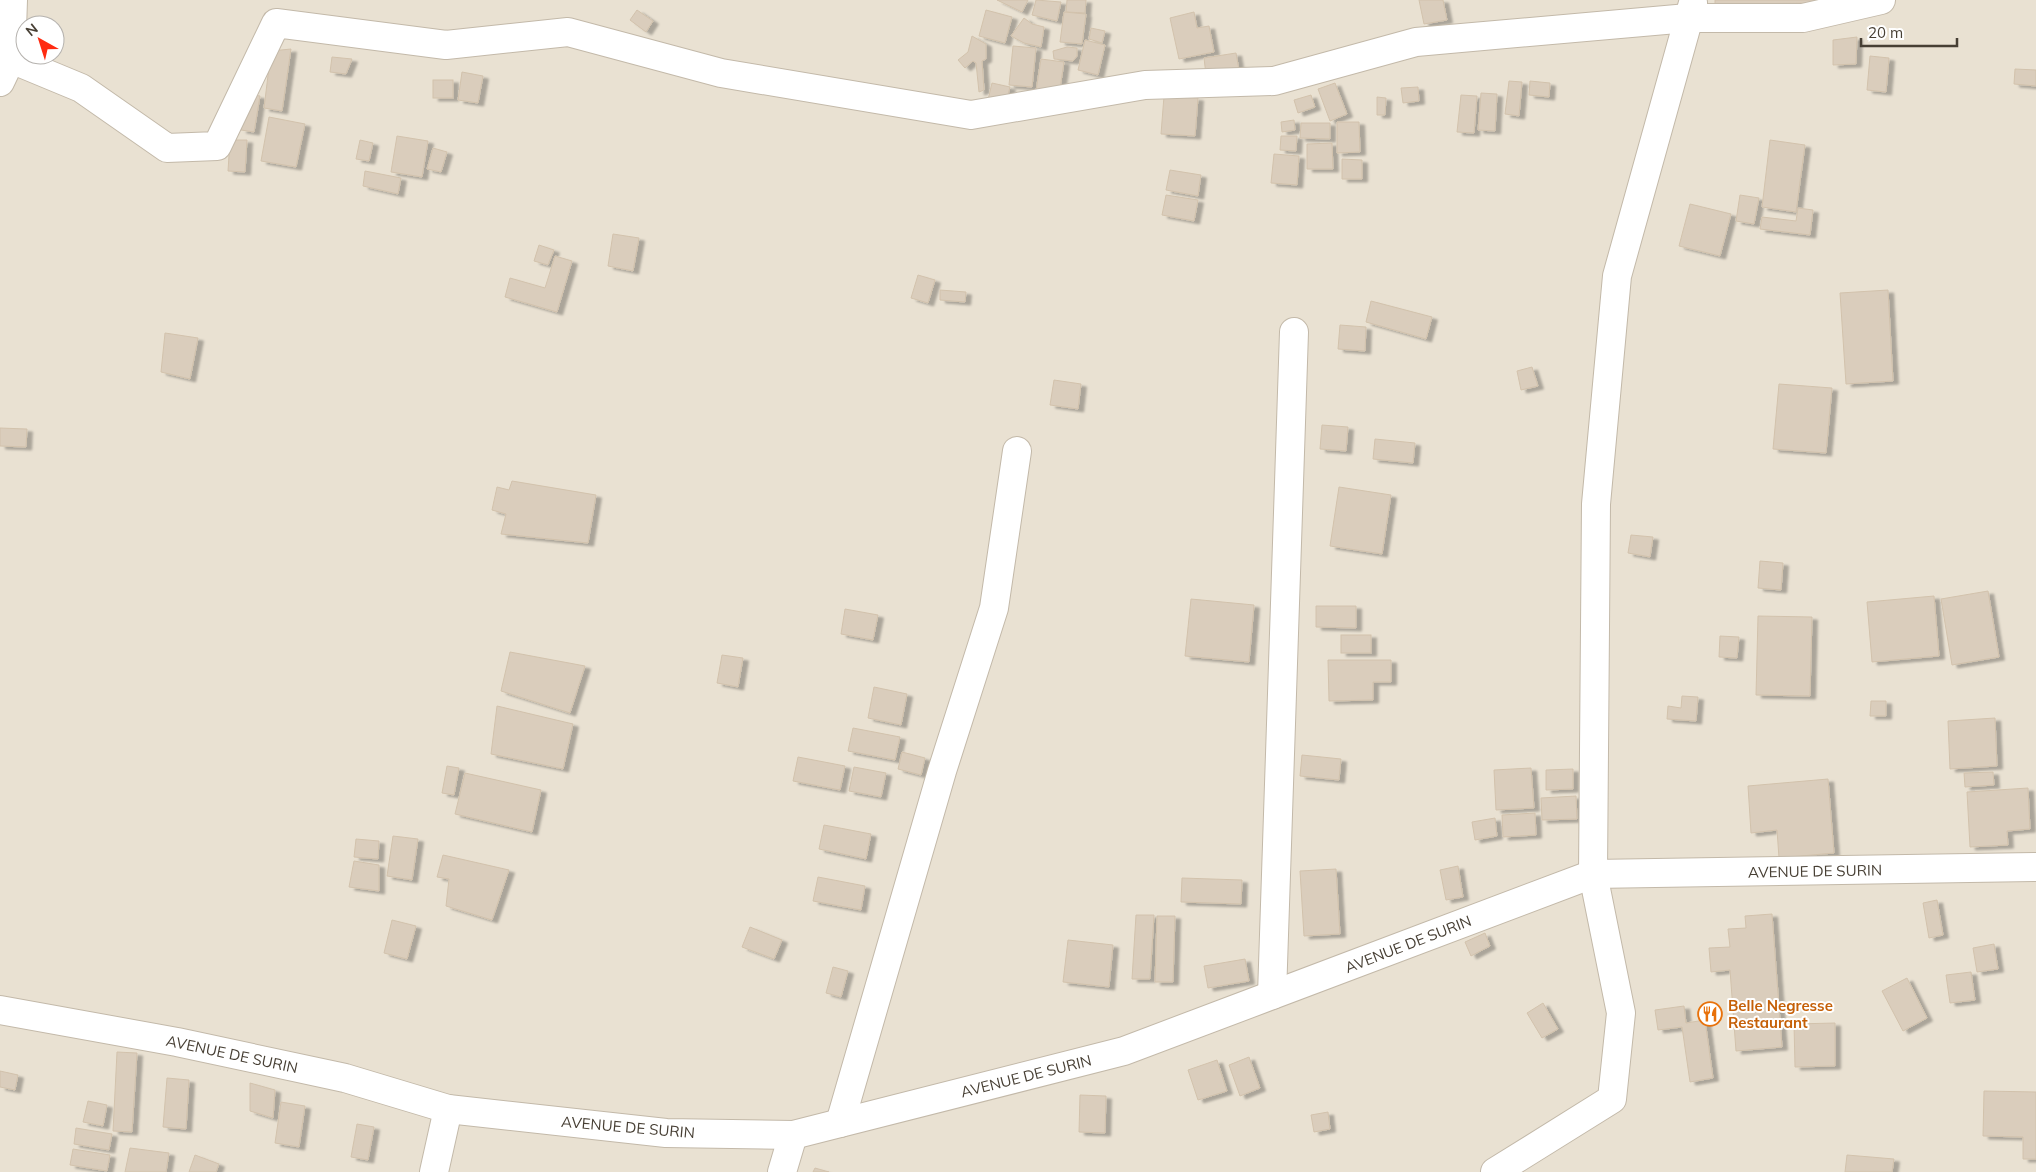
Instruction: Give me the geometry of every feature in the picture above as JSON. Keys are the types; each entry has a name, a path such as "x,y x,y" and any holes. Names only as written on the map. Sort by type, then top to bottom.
{"street":[{"path":"13,0 5,71 81,88 167,148 217,146 276,23 446,45 568,32 721,73 971,115 1145,85 1274,81 1416,42 1691,9 1803,18 1881,0"},
{"path":"1495,1172 1612,1099 1621,1013 1593,874 1596,504 1617,276 1691,9"},
{"path":"1272,995 1294,332"},
{"path":"840,1123 942,771 994,608 1017,451"},
{"name":"AVENUE DE SURIN","path":"0,1010 177,1042 345,1078 448,1109 666,1133 793,1135 1124,1051 1593,874 2036,867"},
{"path":"434,1172 448,1109"},
{"path":"782,1172 793,1135"}],"shaded area":[{"path":"0,0 2036,0 2036,1172 0,1172"}],"building":[{"path":"997,0 1028,0 1022,12"},
{"path":"1036,0 1061,2 1057,21 1032,15"},
{"path":"1067,0 1086,0 1085,13 1066,12"},
{"path":"1419,0 1443,0 1447,20 1424,24"},
{"path":"1715,0 1835,0 1836,3 1715,4"},
{"path":"637,10 653,21 646,32 630,20"},
{"path":"986,10 1012,17 1005,43 979,36"},
{"path":"1064,12 1086,14 1082,44 1060,42"},
{"path":"1194,12 1197,28 1209,26 1214,52 1179,59 1170,18"},
{"path":"1024,18 1032,24 1044,27 1041,47 1024,43 1011,36"},
{"path":"1091,28 1105,31 1102,43 1089,39"},
{"path":"972,36 986,44 986,59 982,61 984,90 979,92 976,63 973,61 965,68 958,60 968,52"},
{"path":"1857,37 1856,64 1833,65 1833,40"},
{"path":"1085,40 1105,45 1098,75 1078,70"},
{"path":"1013,46 1036,48 1032,87 1009,85"},
{"path":"1067,47 1077,48 1077,56 1073,61 1054,59 1053,51"},
{"path":"291,49 282,111 264,108 271,51"},
{"path":"1236,53 1239,70 1206,75 1204,58"},
{"path":"1870,56 1889,58 1886,92 1867,90"},
{"path":"332,57 352,59 346,74 330,72"},
{"path":"1041,59 1064,62 1059,95 1036,91"},
{"path":"2015,69 2036,70 2036,86 2014,84"},
{"path":"462,72 483,76 478,103 458,100"},
{"path":"433,80 453,80 453,98 433,98"},
{"path":"1509,81 1522,82 1519,116 1505,114"},
{"path":"1530,81 1550,83 1549,97 1529,95"},
{"path":"992,83 1010,87 1006,103 987,104"},
{"path":"1335,83 1347,114 1330,121 1318,89"},
{"path":"1418,87 1419,101 1403,103 1401,88"},
{"path":"1481,93 1497,94 1495,131 1478,130"},
{"path":"247,94 260,96 254,132 241,130"},
{"path":"1311,95 1315,107 1298,113 1294,100"},
{"path":"1461,95 1477,96 1474,133 1457,132"},
{"path":"1164,96 1198,98 1195,136 1161,134"},
{"path":"1377,97 1386,98 1385,115 1377,115"},
{"path":"269,117 305,124 296,167 261,161"},
{"path":"1294,120 1295,130 1282,132 1281,122"},
{"path":"1337,122 1359,122 1360,152 1337,153"},
{"path":"1301,123 1330,123 1330,139 1300,138"},
{"path":"397,136 428,141 422,177 391,172"},
{"path":"1281,136 1297,136 1296,151 1280,150"},
{"path":"230,140 247,140 245,172 228,171"},
{"path":"360,140 373,143 369,161 356,159"},
{"path":"1770,140 1805,145 1796,212 1762,207"},
{"path":"1332,143 1333,169 1307,169 1307,144"},
{"path":"433,148 447,152 441,172 427,169"},
{"path":"1274,154 1299,156 1297,185 1271,183"},
{"path":"1342,159 1362,160 1362,179 1342,179"},
{"path":"1170,170 1201,175 1198,196 1166,190"},
{"path":"365,171 401,178 398,194 363,186"},
{"path":"1166,195 1198,200 1194,221 1162,215"},
{"path":"1740,195 1759,198 1754,224 1736,221"},
{"path":"1690,204 1731,214 1720,256 1679,246"},
{"path":"1798,208 1813,210 1810,235 1760,229 1762,217 1796,221"},
{"path":"613,234 639,238 633,271 608,266"},
{"path":"539,245 554,250 548,265 534,261"},
{"path":"555,256 572,261 557,312 505,297 510,278 545,288"},
{"path":"918,275 935,280 928,303 911,298"},
{"path":"940,290 966,292 965,302 940,300"},
{"path":"1888,290 1893,381 1846,384 1840,293"},
{"path":"1371,301 1432,317 1426,339 1366,322"},
{"path":"1340,325 1366,327 1365,351 1338,349"},
{"path":"165,333 198,338 190,379 161,372"},
{"path":"1532,367 1538,386 1521,390 1517,371"},
{"path":"1054,380 1081,384 1078,409 1050,405"},
{"path":"1779,384 1832,388 1826,453 1773,449"},
{"path":"1322,425 1348,427 1346,451 1320,449"},
{"path":"0,428 27,429 26,447 0,446"},
{"path":"1375,439 1415,443 1413,463 1373,459"},
{"path":"512,481 596,495 588,543 501,534 506,514 492,510 497,487 509,490"},
{"path":"1339,487 1391,495 1382,554 1330,546"},
{"path":"1631,535 1653,537 1650,557 1628,553"},
{"path":"1760,561 1783,563 1781,590 1758,588"},
{"path":"1988,591 1999,657 1952,665 1941,599"},
{"path":"1934,596 1939,656 1872,662 1867,602"},
{"path":"1191,599 1254,605 1249,662 1185,656"},
{"path":"1316,606 1356,606 1356,628 1316,627"},
{"path":"845,609 878,615 873,640 841,634"},
{"path":"1758,616 1812,617 1810,696 1756,695"},
{"path":"1341,635 1371,635 1371,653 1341,653"},
{"path":"1720,636 1739,637 1737,658 1719,657"},
{"path":"510,652 585,666 570,713 501,691"},
{"path":"722,655 743,658 738,687 717,683"},
{"path":"1328,660 1391,660 1391,682 1373,682 1373,700 1329,701"},
{"path":"874,687 907,694 901,725 868,718"},
{"path":"1682,696 1698,697 1696,721 1667,719 1668,706 1681,708"},
{"path":"1871,701 1886,701 1886,716 1870,716"},
{"path":"497,706 573,724 563,769 491,754"},
{"path":"1995,718 1997,766 1950,769 1948,721"},
{"path":"853,728 900,737 895,760 848,751"},
{"path":"902,752 925,758 921,775 898,769"},
{"path":"1302,755 1341,759 1339,780 1300,776"},
{"path":"798,757 845,766 840,790 793,781"},
{"path":"447,766 459,768 454,795 442,793"},
{"path":"854,767 886,773 881,797 849,791"},
{"path":"1531,768 1534,808 1496,810 1494,770"},
{"path":"1573,769 1573,789 1546,790 1546,770"},
{"path":"1993,772 1994,785 1965,787 1964,773"},
{"path":"465,773 541,790 532,832 455,814"},
{"path":"1828,779 1834,853 1779,858 1777,830 1751,833 1748,786"},
{"path":"2028,788 2030,829 2007,831 2008,845 1970,847 1967,792"},
{"path":"1576,796 1577,819 1542,820 1541,798"},
{"path":"1535,813 1536,835 1503,837 1502,815"},
{"path":"1495,818 1497,836 1475,840 1472,822"},
{"path":"824,825 871,834 866,859 819,849"},
{"path":"393,836 418,839 412,880 387,876"},
{"path":"356,839 379,841 378,859 354,857"},
{"path":"443,855 509,870 492,920 446,906 449,879 437,877"},
{"path":"354,861 379,865 379,891 349,887"},
{"path":"1458,866 1463,897 1446,900 1440,870"},
{"path":"1336,869 1340,934 1304,936 1300,871"},
{"path":"818,877 865,886 861,910 813,901"},
{"path":"1182,878 1242,880 1241,904 1181,902"},
{"path":"1937,900 1943,935 1929,938 1923,903"},
{"path":"1772,914 1782,1047 1736,1051 1730,970 1711,972 1709,948 1730,947 1728,929 1746,928 1745,916"},
{"path":"1136,915 1154,915 1150,979 1132,979"},
{"path":"1157,916 1175,916 1173,982 1155,982"},
{"path":"392,920 416,926 407,959 384,953"},
{"path":"750,927 782,940 774,959 742,947"},
{"path":"1485,933 1490,946 1471,956 1465,942"},
{"path":"1068,940 1113,945 1109,987 1063,982"},
{"path":"1994,944 1998,969 1977,972 1973,948"},
{"path":"1245,959 1249,981 1208,988 1204,966"},
{"path":"833,967 848,971 841,997 826,993"},
{"path":"1971,972 1975,1000 1950,1003 1946,975"},
{"path":"1907,978 1927,1018 1903,1031 1882,991"},
{"path":"1543,1003 1558,1029 1542,1038 1527,1013"},
{"path":"1684,1006 1686,1023 1705,1020 1713,1078 1690,1082 1682,1027 1658,1030 1655,1010"},
{"path":"1835,1023 1835,1066 1795,1067 1794,1024"},
{"path":"117,1052 137,1053 132,1132 113,1131"},
{"path":"1249,1057 1260,1088 1240,1096 1229,1065"},
{"path":"1217,1060 1227,1091 1198,1100 1188,1070"},
{"path":"0,1071 18,1075 15,1090 0,1087"},
{"path":"167,1078 189,1080 186,1129 163,1127"},
{"path":"250,1083 275,1090 273,1118 250,1111"},
{"path":"1984,1091 2036,1092 2036,1159 2023,1159 2023,1137 1983,1136"},
{"path":"1080,1095 1106,1096 1105,1133 1079,1132"},
{"path":"88,1101 107,1105 103,1126 83,1122"},
{"path":"281,1102 305,1106 299,1147 275,1143"},
{"path":"1328,1112 1330,1129 1314,1132 1311,1115"},
{"path":"357,1124 374,1127 368,1160 351,1157"},
{"path":"76,1128 112,1134 109,1150 74,1144"},
{"path":"130,1148 169,1153 166,1172 125,1172"},
{"path":"73,1149 110,1155 107,1171 70,1165"},
{"path":"195,1155 219,1164 216,1172 189,1172"},
{"path":"1847,1155 1894,1159 1892,1172 1845,1172"},
{"path":"815,1168 829,1172 813,1172"}],"place":[{"name":"Belle Negresse Restaurant","path":"1710,1014"}]}
